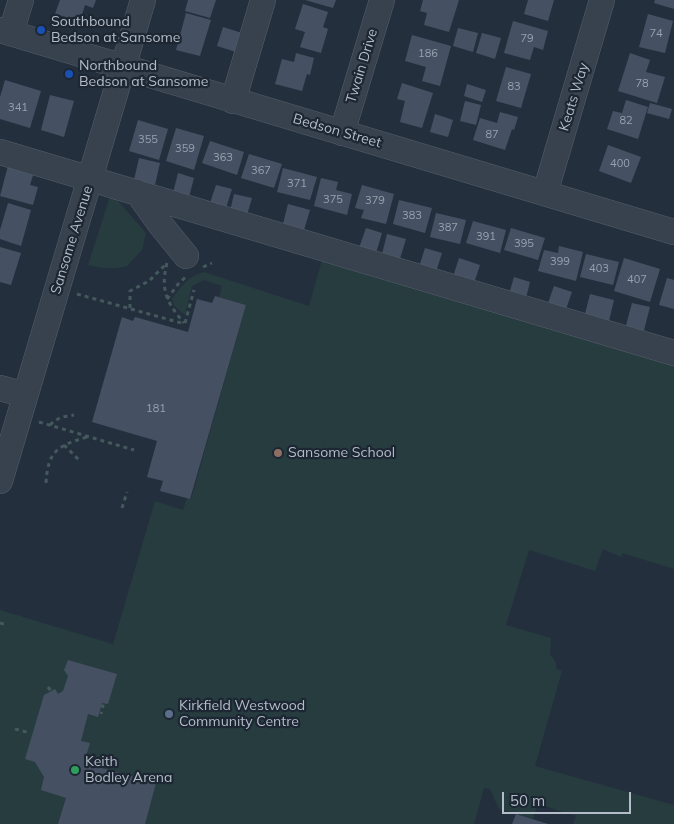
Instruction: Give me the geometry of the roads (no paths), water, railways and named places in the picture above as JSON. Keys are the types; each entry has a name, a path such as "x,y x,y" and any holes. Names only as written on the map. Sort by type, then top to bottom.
{"street":[{"path":"5,32 21,0"},
{"name":"Sansome Avenue","path":"0,481 143,0"},
{"path":"234,101 263,0"},
{"name":"Twain Drive","path":"342,133 382,0"},
{"name":"Keats Way","path":"545,193 602,0"},
{"name":"Bedson Street","path":"5,32 674,232"},
{"path":"0,152 674,353"},
{"path":"137,192 186,256"},
{"path":"0,388 22,406"}],"place":[{"name":"Southbound Bedson at Sansome","path":"41,30"},
{"name":"Northbound Bedson at Sansome","path":"69,74"},
{"name":"Sansome School","path":"278,453"},
{"name":"Kirkfield Westwood Community Centre","path":"169,714"},
{"name":"Keith Bodley Arena","path":"75,770"}]}
